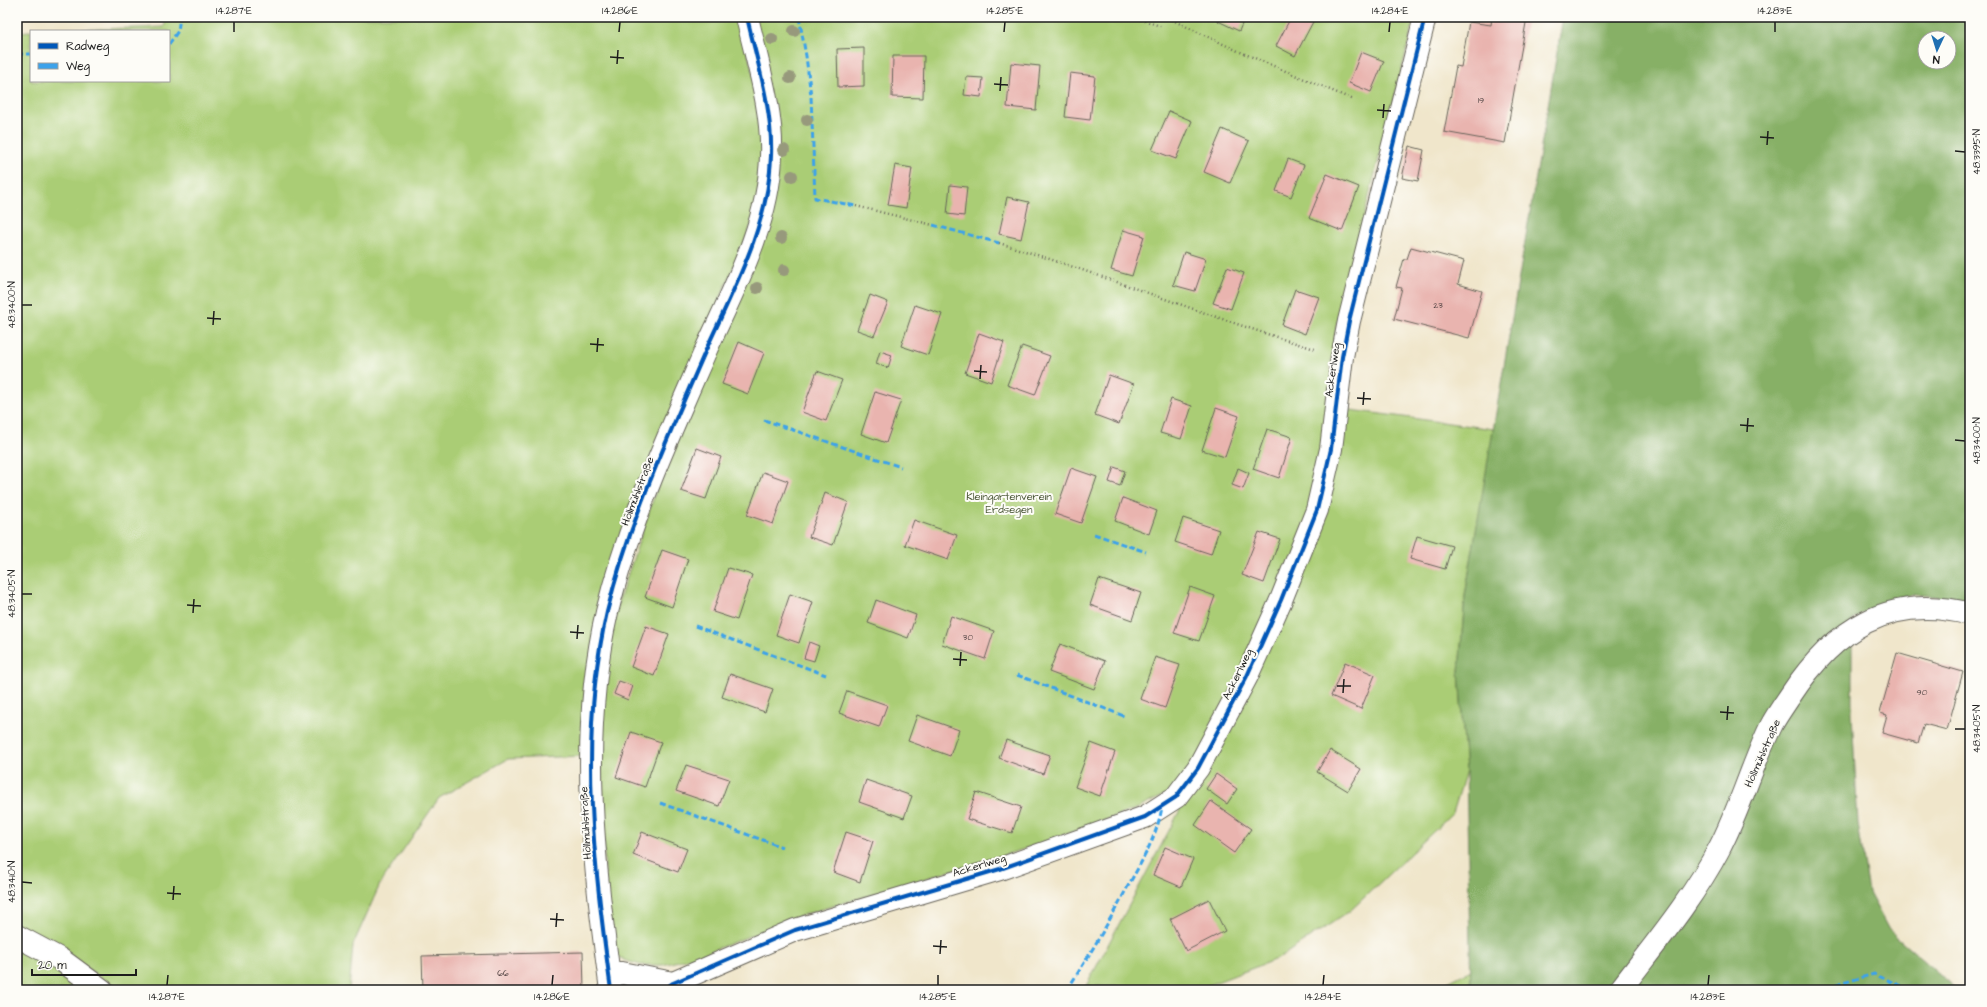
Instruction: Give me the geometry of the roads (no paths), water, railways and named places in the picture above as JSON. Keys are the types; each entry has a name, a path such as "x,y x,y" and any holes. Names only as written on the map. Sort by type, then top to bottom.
{"street":[{"name":"Höllmühlstraße","path":"610,982 598,896 592,794 592,724 597,672 607,614 625,546 653,473 740,273 761,216 768,188 771,157 770,125 747,17"},
{"name":"Ackerlweg","path":"610,982 622,973 668,986 795,930 1000,869 1145,817 1176,797 1202,762 1247,676 1281,600 1317,510 1331,449 1342,357 1360,271 1425,17"},
{"name":"Höllmühlstraße","path":"1620,990 1692,892 1719,849 1772,724 1803,677 1826,649 1844,635 1860,626 1899,610 1918,607 1938,607 1970,614"},
{"path":"17,936 60,958 102,990"}],"park label":[{"name":"Kleingartenverein Erdsegen","path":"1009,502"}]}
